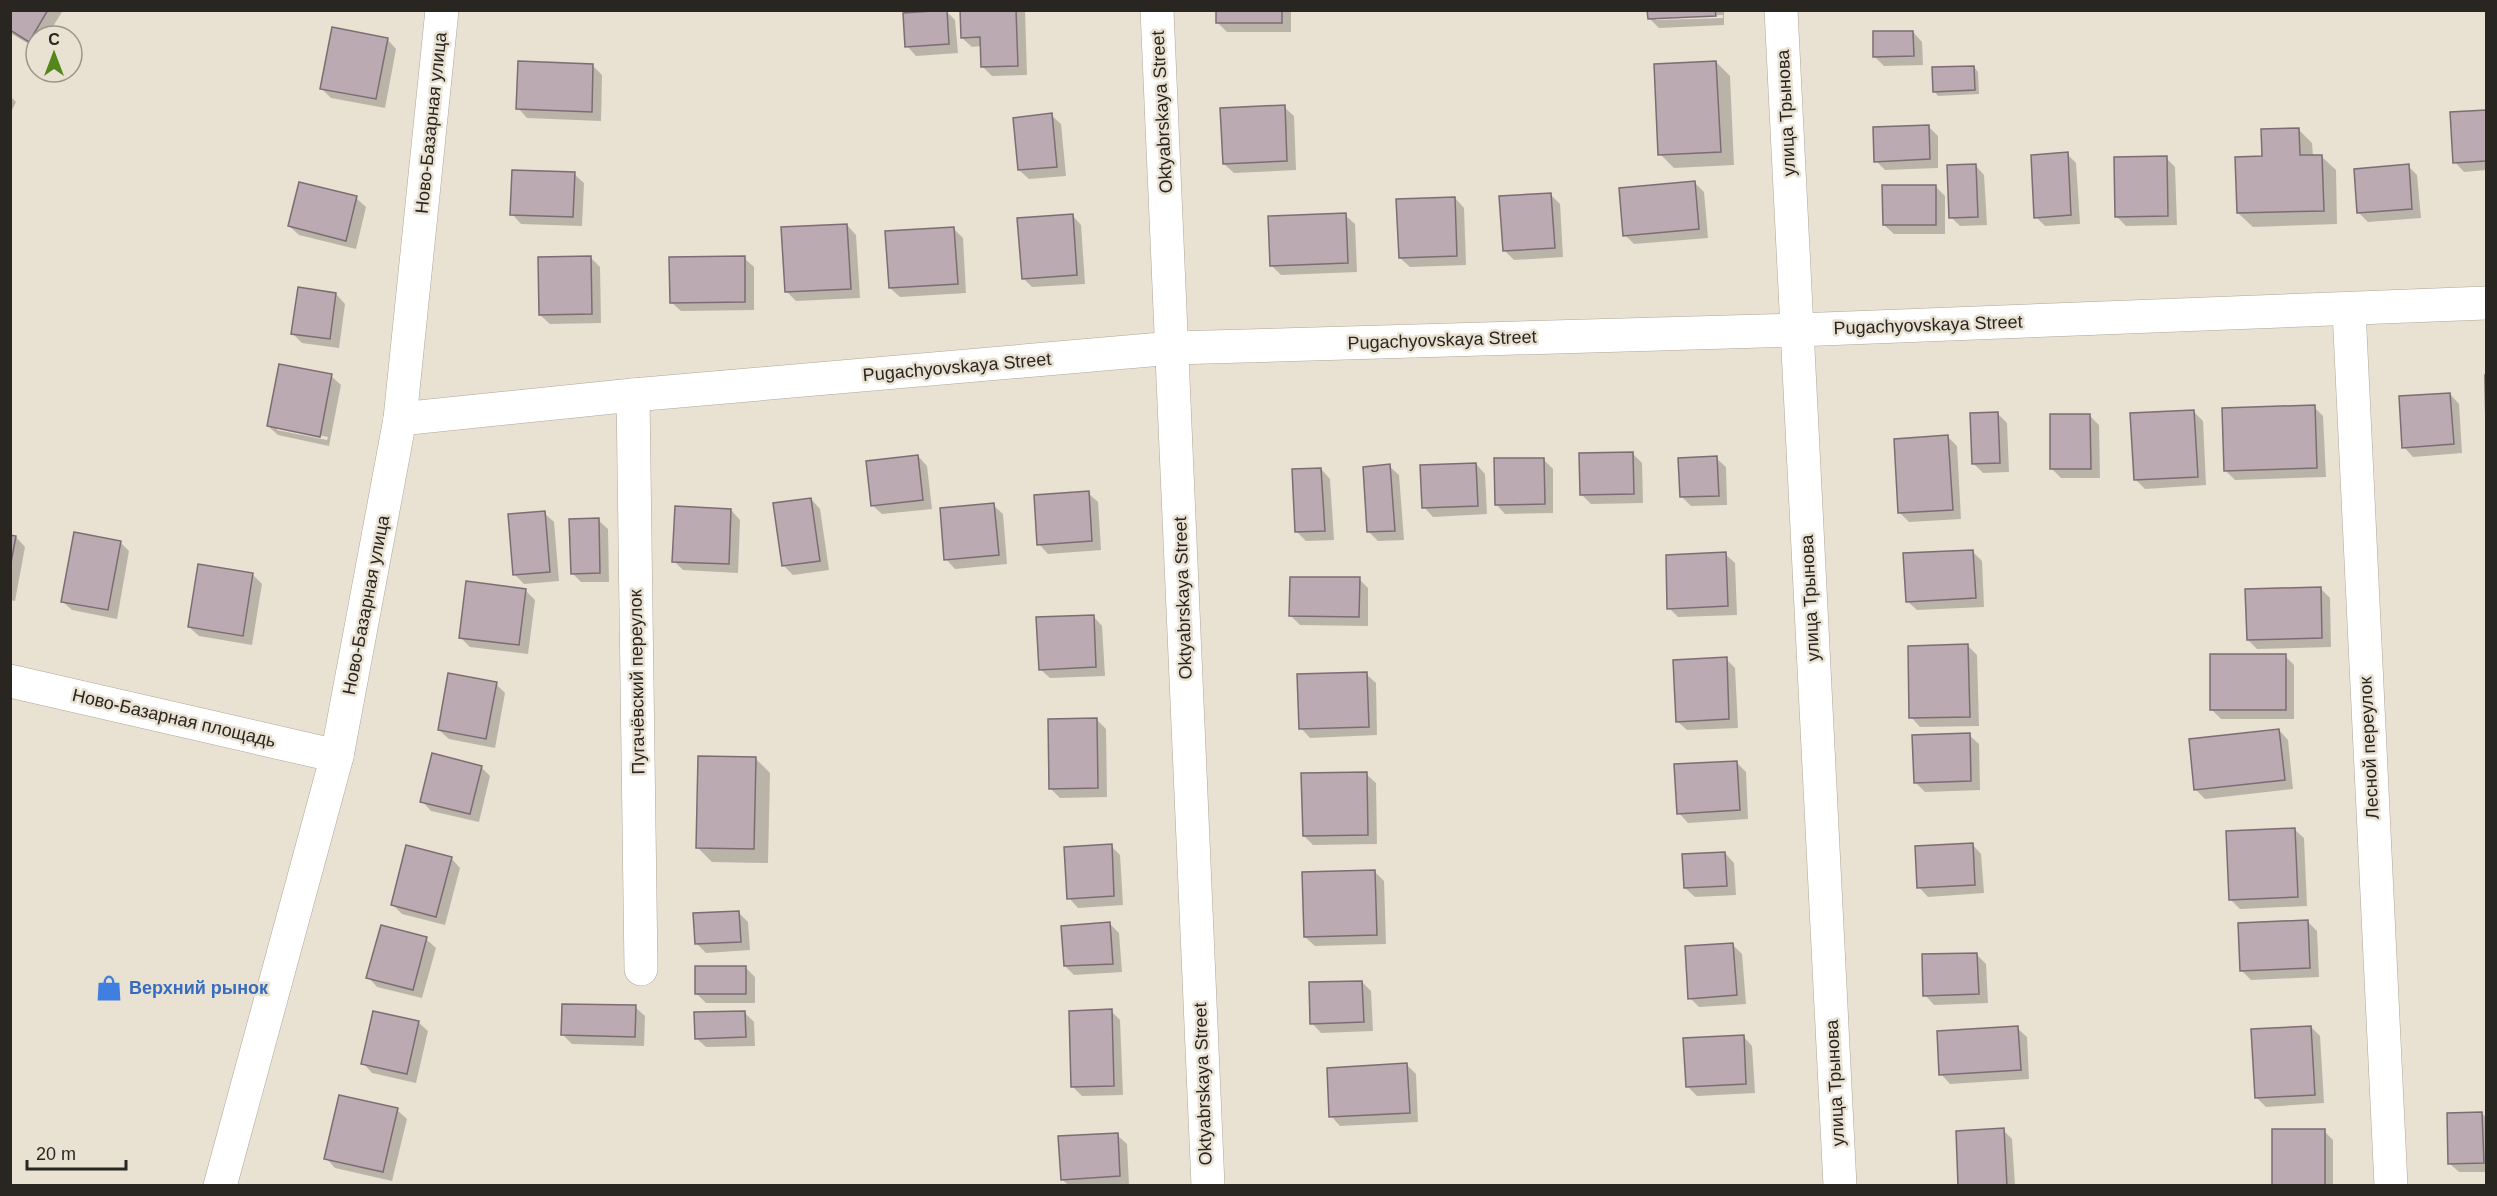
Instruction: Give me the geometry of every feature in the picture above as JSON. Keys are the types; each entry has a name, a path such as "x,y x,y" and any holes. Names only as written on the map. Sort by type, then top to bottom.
{"street":[{"name":"Ново-Базарная улица","path":"220,1185 337,756 400,419 442,10"},
{"name":"Oktyabrskaya Street","path":"1157,10 1208,1185"},
{"name":"улица Трынова","path":"1781,10 1840,1185"},
{"name":"Pugachyovskaya Street","path":"400,419 633,395 1173,348 1797,330 2487,303"},
{"name":"Лесной переулок","path":"2349,310 2391,1185"},
{"name":"Пугачёвский переулок","path":"633,395 641,969"},
{"name":"Ново-Базарная площадь","path":"10,681 337,756"}],"building":[{"path":"10,10 48,10 40,24 24,24 24,39 10,30"},
{"path":"947,10 949,44 905,47 903,13"},
{"path":"960,10 1016,10 1018,66 981,67 980,37 961,38"},
{"path":"1216,10 1282,10 1282,23 1216,23"},
{"path":"1647,10 1715,10 1716,16 1648,19"},
{"path":"332,27 388,38 376,99 320,89"},
{"path":"1873,31 1913,31 1914,56 1873,57"},
{"path":"518,61 593,64 592,112 516,109"},
{"path":"1716,61 1721,152 1658,155 1654,64"},
{"path":"1974,66 1975,90 1933,92 1932,67"},
{"path":"1285,105 1287,161 1223,164 1220,108"},
{"path":"2486,110 2486,161 2453,163 2450,112"},
{"path":"1052,113 1057,167 1018,170 1013,118"},
{"path":"1929,125 1930,159 1874,162 1873,127"},
{"path":"2299,128 2300,155 2322,155 2324,211 2237,213 2235,157 2262,156 2261,129"},
{"path":"2068,152 2071,215 2034,218 2031,155"},
{"path":"2167,156 2168,216 2115,217 2114,157"},
{"path":"1976,164 1978,217 1949,218 1947,165"},
{"path":"2409,164 2412,209 2357,213 2354,169"},
{"path":"512,170 575,172 573,217 510,215"},
{"path":"1695,181 1699,229 1623,236 1619,188"},
{"path":"299,182 357,196 346,241 288,226"},
{"path":"1882,185 1936,185 1936,225 1883,225"},
{"path":"1551,193 1555,248 1503,251 1499,196"},
{"path":"1455,197 1457,256 1399,258 1396,199"},
{"path":"1346,213 1348,263 1270,266 1268,216"},
{"path":"1073,214 1077,275 1022,279 1017,218"},
{"path":"847,224 851,289 785,292 781,227"},
{"path":"954,227 958,284 889,288 885,231"},
{"path":"591,256 592,314 539,315 538,257"},
{"path":"745,256 745,302 670,303 669,257"},
{"path":"298,287 336,293 330,339 291,334"},
{"path":"279,364 332,374 320,437 267,426"},
{"path":"2485,375 2486,375 2486,429"},
{"path":"2450,393 2454,444 2402,448 2399,396"},
{"path":"2315,405 2317,468 2224,471 2222,408"},
{"path":"2194,410 2198,477 2134,480 2130,413"},
{"path":"1998,412 2000,463 1972,464 1970,413"},
{"path":"2050,414 2090,414 2091,469 2050,469"},
{"path":"1948,435 1953,510 1898,513 1894,439"},
{"path":"1633,452 1634,494 1580,495 1579,453"},
{"path":"918,455 923,500 871,506 866,461"},
{"path":"1717,456 1719,496 1680,497 1678,458"},
{"path":"1494,458 1544,458 1545,504 1495,505"},
{"path":"1476,463 1478,506 1422,508 1420,465"},
{"path":"1390,464 1395,531 1367,532 1363,467"},
{"path":"1321,468 1325,531 1295,532 1292,469"},
{"path":"1089,491 1092,541 1037,545 1034,495"},
{"path":"811,498 820,561 782,566 773,503"},
{"path":"994,503 999,555 944,560 940,508"},
{"path":"675,506 731,509 729,564 672,562"},
{"path":"545,511 550,572 513,575 508,514"},
{"path":"599,518 600,573 571,574 569,519"},
{"path":"74,532 121,541 108,610 61,602"},
{"path":"10,535 16,536 10,568"},
{"path":"1973,550 1976,598 1906,602 1903,553"},
{"path":"1726,552 1728,606 1667,609 1666,555"},
{"path":"198,564 253,573 243,636 188,627"},
{"path":"1290,577 1360,577 1359,617 1289,616"},
{"path":"466,581 526,589 519,645 459,638"},
{"path":"2321,587 2322,638 2247,640 2245,589"},
{"path":"1094,615 1096,667 1039,670 1036,617"},
{"path":"1968,644 1970,717 1909,718 1908,646"},
{"path":"2210,654 2286,654 2286,710 2210,710"},
{"path":"1727,657 1729,719 1676,722 1673,660"},
{"path":"1367,672 1369,727 1299,729 1297,674"},
{"path":"448,673 497,682 486,739 438,730"},
{"path":"1097,718 1098,788 1049,789 1048,719"},
{"path":"2279,729 2285,780 2194,790 2189,739"},
{"path":"1970,733 1971,781 1914,783 1912,735"},
{"path":"432,753 482,766 470,814 420,802"},
{"path":"698,756 756,757 754,849 696,848"},
{"path":"1737,761 1740,810 1677,814 1674,764"},
{"path":"1367,772 1368,835 1303,836 1301,773"},
{"path":"2295,828 2298,897 2229,900 2226,831"},
{"path":"1973,843 1975,885 1917,888 1915,846"},
{"path":"1112,844 1114,896 1067,899 1064,847"},
{"path":"406,845 452,857 436,917 391,905"},
{"path":"1725,852 1727,886 1684,888 1682,854"},
{"path":"1375,870 1377,935 1304,937 1302,872"},
{"path":"739,911 741,942 695,944 693,913"},
{"path":"2308,920 2310,968 2240,971 2238,923"},
{"path":"1110,922 1113,964 1064,966 1061,926"},
{"path":"381,925 427,937 413,990 366,978"},
{"path":"1733,943 1737,995 1688,999 1685,946"},
{"path":"1977,953 1979,994 1923,996 1922,954"},
{"path":"695,966 746,966 746,994 695,994"},
{"path":"1362,981 1364,1022 1310,1024 1309,982"},
{"path":"562,1004 636,1005 635,1037 561,1035"},
{"path":"1112,1009 1114,1086 1071,1087 1069,1011"},
{"path":"373,1011 419,1021 407,1074 361,1064"},
{"path":"745,1011 746,1037 695,1039 694,1012"},
{"path":"2018,1026 2021,1070 1939,1075 1937,1031"},
{"path":"2311,1026 2315,1095 2255,1098 2251,1029"},
{"path":"1744,1035 1746,1084 1686,1087 1683,1038"},
{"path":"1407,1063 1410,1113 1329,1117 1327,1068"},
{"path":"339,1095 398,1108 383,1172 324,1159"},
{"path":"2482,1112 2484,1163 2448,1164 2447,1113"},
{"path":"2004,1128 2007,1186 1958,1186 1956,1131"},
{"path":"2272,1129 2325,1129 2325,1186 2272,1186"},
{"path":"1118,1133 1120,1176 1061,1180 1058,1136"}],"place":[{"name":"Верхний рынок","path":"109,988"}]}
